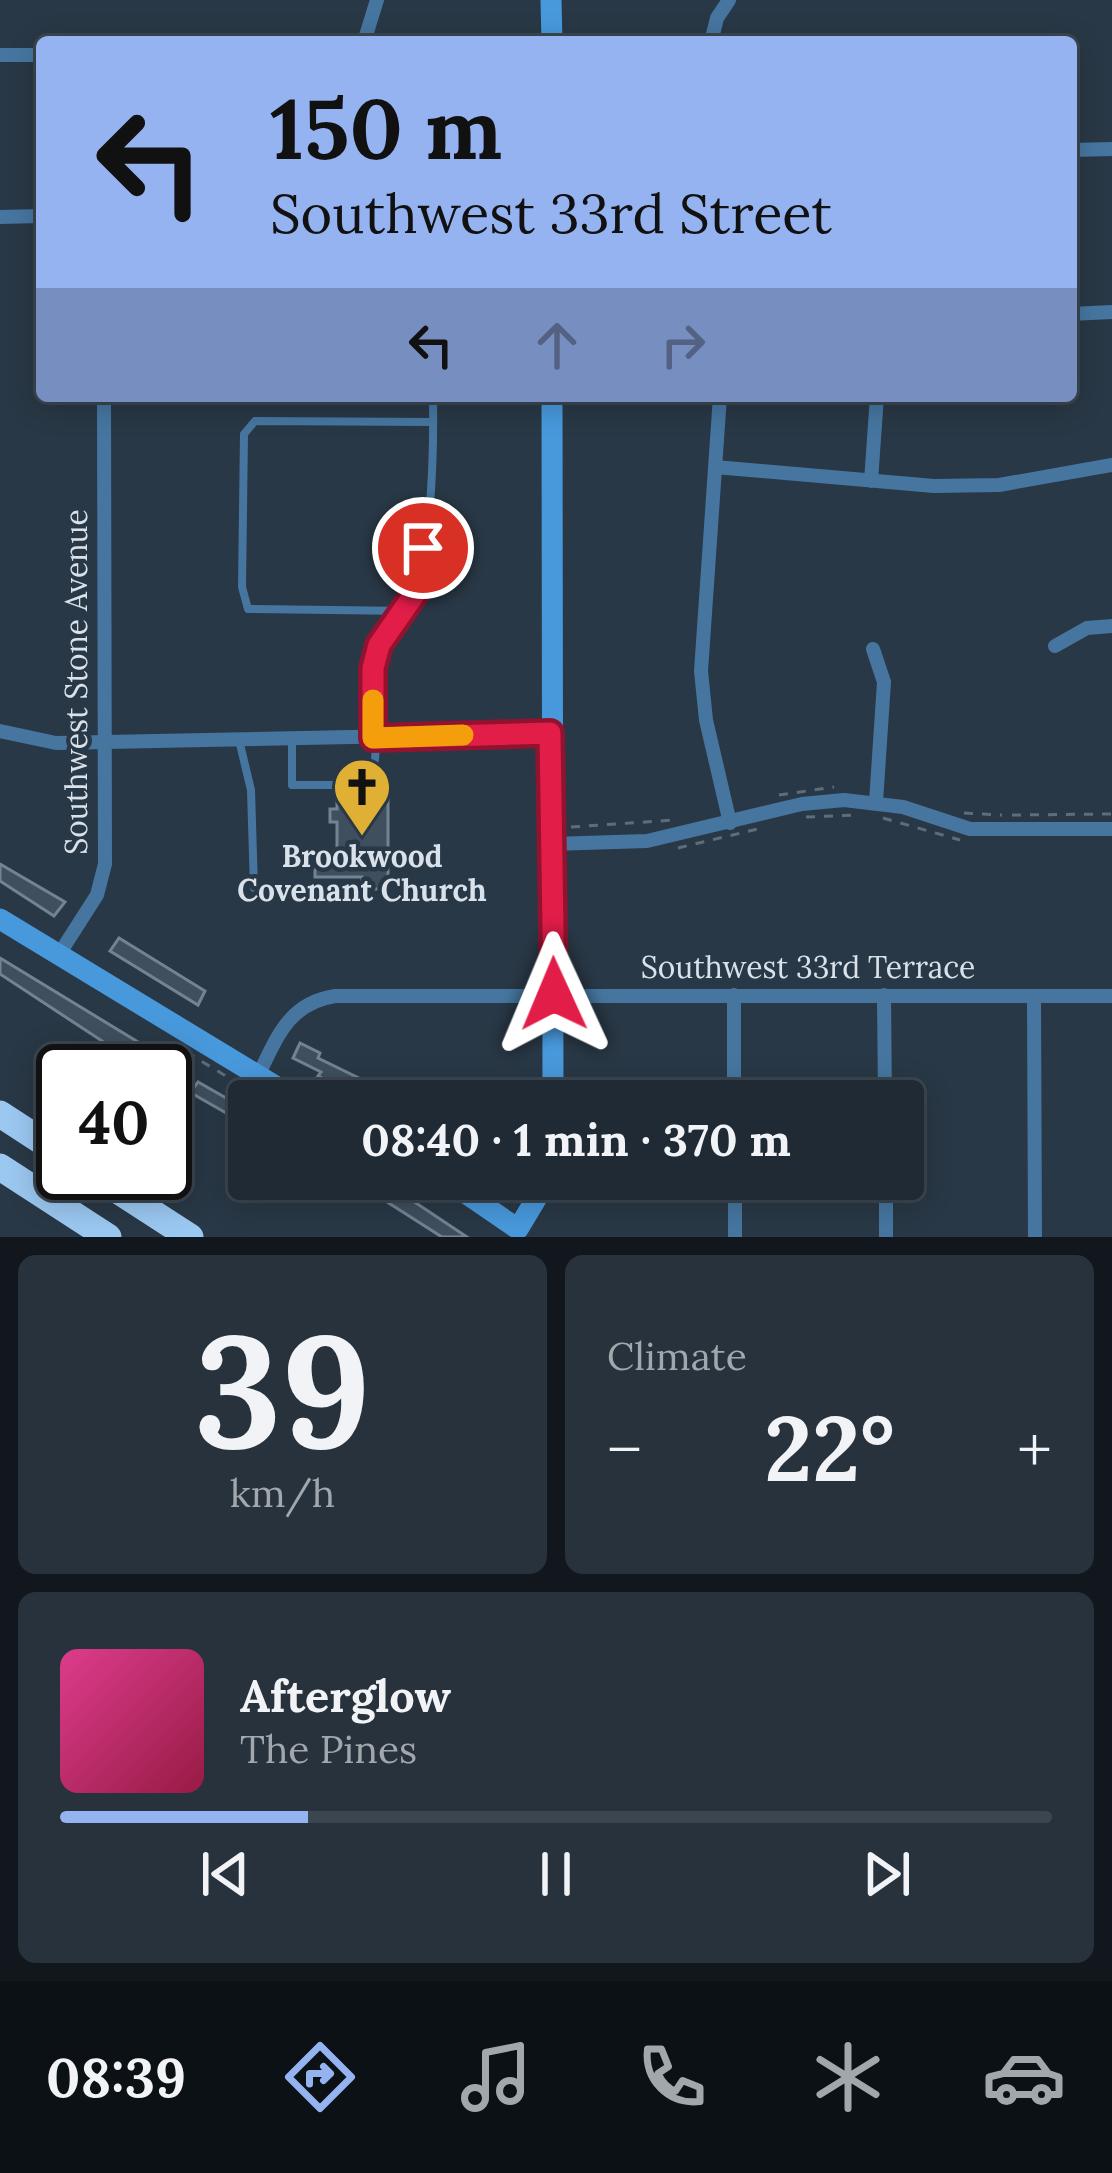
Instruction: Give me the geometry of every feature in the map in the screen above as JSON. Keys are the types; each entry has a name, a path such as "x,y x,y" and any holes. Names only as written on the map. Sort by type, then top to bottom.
{"highway":[{"path":"0,1114 36,1137"},
{"path":"0,1167 108,1237"},
{"path":"133,1200 190,1237"}],"street":[{"path":"366,36 377,0"},
{"path":"551,0 551,36"},
{"path":"712,36 716,18 729,0"},
{"path":"0,56 36,55"},
{"path":"1077,150 1112,149"},
{"path":"0,217 36,216"},
{"path":"1077,314 1112,312"},
{"name":"Southwest Stone Avenue","path":"58,956 102,881 104,402"},
{"path":"552,402 550,733 557,836 553,1080"},
{"path":"720,402 701,671 706,720 730,823"},
{"path":"871,481 877,402"},
{"path":"715,467 871,481 1000,485 1112,465"},
{"path":"1055,646 1087,628 1112,626"},
{"path":"872,649 884,682 876,802"},
{"path":"0,731 39,742 550,733"},
{"path":"557,836 647,841 802,804 876,802 970,829 1112,829"},
{"path":"0,919 265,1080"},
{"path":"734,995 734,1080"},
{"path":"884,995 885,1080"},
{"path":"1034,996 1036,1237"},
{"name":"Southwest 33rd Terrace","path":"258,1076 290,1016 320,998 1112,996"},
{"path":"476,1200 524,1233 539,1200"},
{"path":"735,1200 735,1237"},
{"path":"886,1200 886,1237"}],"lane":[{"path":"292,740 292,785 370,780 373,668 379,645 408,611 416,592 429,504 433,402"},
{"path":"408,611 248,609 242,587 244,434 255,421 433,422"},
{"path":"239,740 251,790 254,888 293,888"}],"path":[{"path":"961,813 1112,814"},
{"path":"792,818 872,814 954,840 976,840"},
{"path":"557,836 680,820"},
{"path":"675,848 772,824"}],"building":[{"name":"Brookwood Covenant Church","path":"388,790 388,889 362,889 362,877 315,877 315,855 337,855 337,822 330,822 330,809 337,809 337,801 358,801 358,793"},
{"path":"0,864 65,902 54,916 0,881"},
{"path":"119,938 205,991 198,1005 110,951"},
{"path":"0,958 141,1044 107,1044 0,974"},
{"path":"300,1043 320,1053 318,1058 363,1080 326,1080 318,1076 321,1072 293,1058"},
{"path":"198,1082 228,1099 228,1114 192,1094 192,1084"},
{"path":"384,1200 412,1200 467,1237 442,1237"}],"slow traffic":[{"path":"373,700 373,738 463,735"}],"place":[{"name":"Brookwood Covenant Church","path":"362,838"}],"route":[{"path":"423,548 408,611 379,645 373,668 373,738 550,733 554,994"}]}
